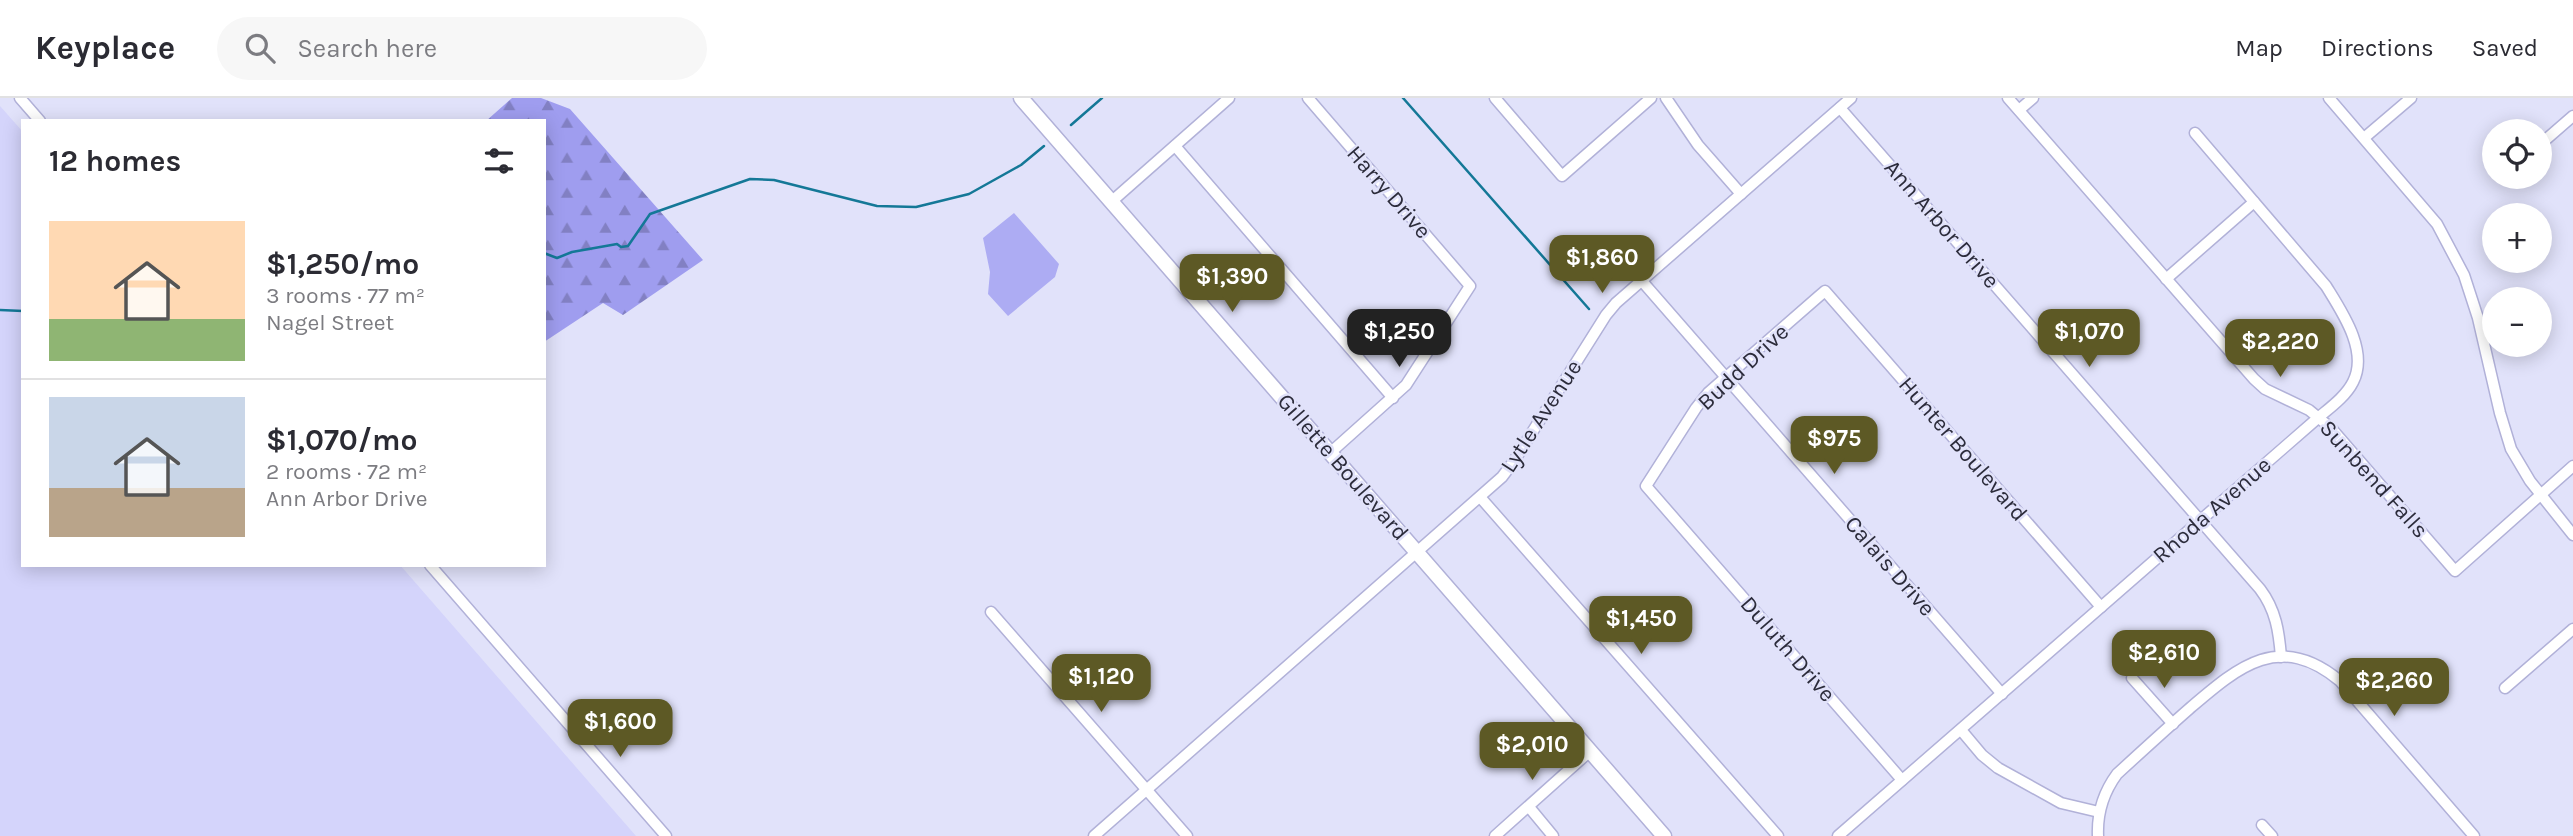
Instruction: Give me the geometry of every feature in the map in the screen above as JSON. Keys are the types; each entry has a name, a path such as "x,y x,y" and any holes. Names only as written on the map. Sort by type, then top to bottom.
{"main road":[{"name":"Gillette Boulevard","path":"1021,98 1664,836"}],"street":[{"path":"20,98 38,119"},
{"path":"1111,202 1229,98"},
{"name":"Harry Drive","path":"1308,98 1470,286 1416,373 1393,398"},
{"path":"1494,98 1562,176 1651,98"},
{"path":"1666,98 1698,145 1741,194"},
{"name":"Lytle Avenue","path":"1094,836 1510,468 1606,315 1641,280 1851,98"},
{"name":"Sunbend Falls","path":"2008,98 2254,379 2265,389 2309,410 2331,428 2455,571 2573,466"},
{"path":"2019,110 2032,98"},
{"path":"2329,98 2437,224 2455,257 2478,318 2505,431 2516,458 2540,494 2573,534"},
{"path":"2364,138 2411,98"},
{"name":"Ann Arbor Drive","path":"1840,108 2200,520 2270,604 2278,628 2281,657"},
{"path":"2552,134 2573,116"},
{"name":"Rhoda Avenue","path":"1838,836 2344,395 2353,382 2357,368 2354,342 2343,314 2326,286 2194,133"},
{"path":"1175,146 1393,398 1330,453"},
{"path":"2166,279 2254,202"},
{"name":"Calais Drive","path":"1641,280 2002,694"},
{"name":"Budd Drive","path":"1646,486 1696,408 1727,377 1825,291"},
{"name":"Hunter Boulevard","path":"1825,291 2101,607"},
{"name":"Duluth Drive","path":"1646,486 1902,780"},
{"path":"1480,497 1778,836"},
{"path":"432,567 666,836"},
{"path":"991,612 1187,836"},
{"path":"2505,688 2573,629"},
{"path":"2098,836 2099,812 2106,791 2117,774 2232,673 2256,661 2281,657 2309,662 2340,681 2474,836"},
{"path":"2132,678 2173,724"},
{"path":"1961,730 1982,755 1998,768 2061,803 2099,812"},
{"path":"1495,836 1589,752"},
{"path":"1529,807 1553,836"},
{"path":"2262,825 2272,836"}],"shaded area":[{"path":"0,106 21,130 21,567 402,567 636,836 0,836"},
{"path":"1014,213 1059,264 1055,277 1008,316 988,294 990,272 983,238"}],"green space":[{"path":"512,98 541,98 570,109 703,260 623,315 603,303 546,341 546,119 488,119"}],"waterway":[{"path":"1071,125 1102,98"},
{"path":"1403,98 1589,309"},
{"path":"546,254 557,258 572,252 617,244 621,247 628,246 650,214 750,179 774,180 877,206 916,207 969,194 1021,165 1044,146"},
{"path":"0,310 21,311"}]}
